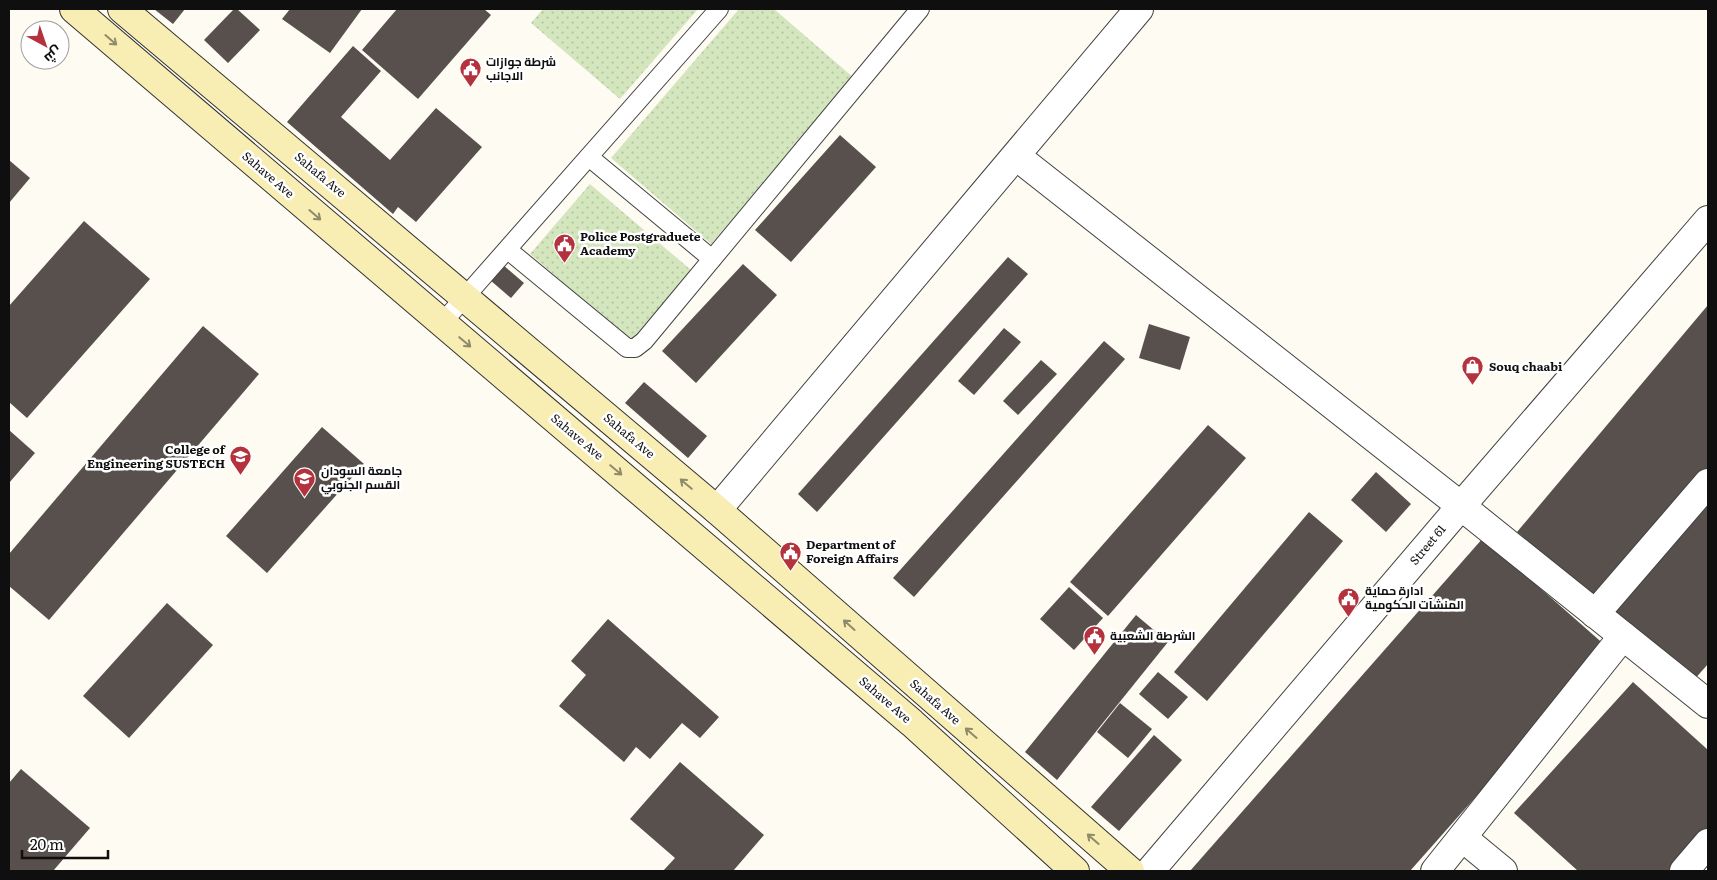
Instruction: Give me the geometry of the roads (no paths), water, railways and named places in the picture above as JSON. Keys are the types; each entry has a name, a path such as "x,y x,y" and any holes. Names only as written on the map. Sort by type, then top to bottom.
{"main road":[{"name":"Sahave Ave","path":"74,9 904,717 1075,871"},
{"name":"Sahafa Ave","path":"122,9 717,510 1130,871"}],"street":[{"path":"717,510 1139,9"},
{"path":"1016,156 1461,506 1595,614 1704,691"},
{"name":"Street 61","path":"1150,871 1708,220"},
{"path":"1595,614 1708,483"},
{"path":"1435,871 1624,636"},
{"path":"1463,838 1503,871"},
{"path":"1684,871 1708,844"}],"lane":[{"path":"442,323 719,9"},
{"path":"508,250 627,348 635,348 644,341 920,9"},
{"path":"589,156 712,259"}],"place":[{"name":"شرطة جوازات الاجانب","path":"470,88"},
{"name":"Police Postgraduete Academy","path":"564,263"},
{"name":"Souq chaabi","path":"1473,386"},
{"name":"College of Engineering SUSTECH","path":"241,476"},
{"name":"جامعة السودان القسم الجنوبي","path":"305,497"},
{"name":"Department of Foreign Affairs","path":"790,571"},
{"name":"ادارة حماية المنشآت الحكومية","path":"1349,617"},
{"name":"الشرطة الشعبية","path":"1094,655"}]}
